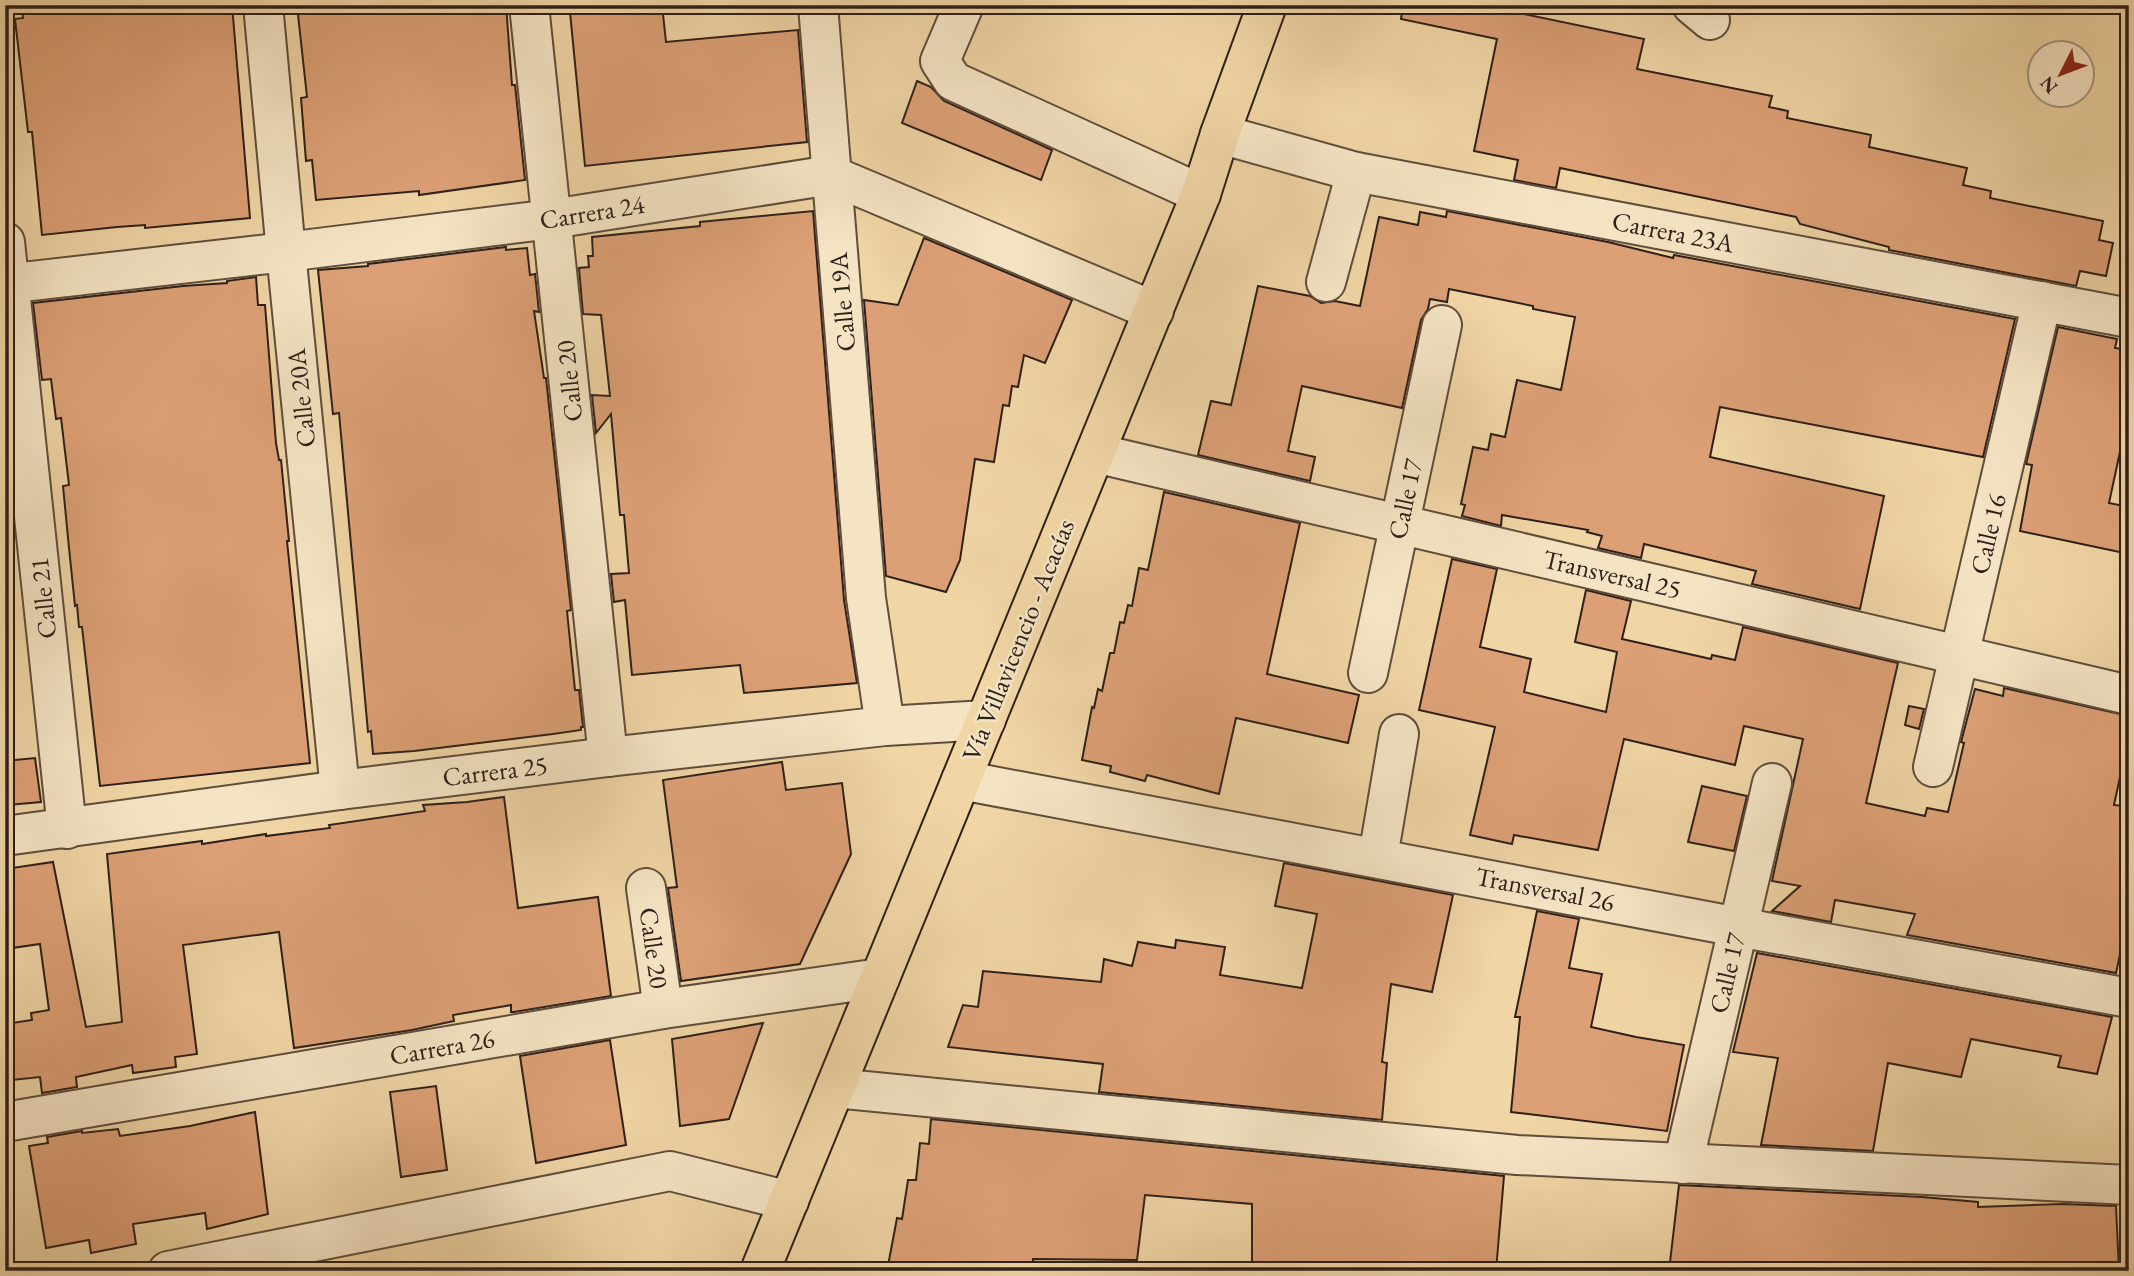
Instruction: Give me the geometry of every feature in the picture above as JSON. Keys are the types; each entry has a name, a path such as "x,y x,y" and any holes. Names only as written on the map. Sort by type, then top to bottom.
{"main road":[{"name":"Vía Villavicencio - Acacías","path":"760,1271 1201,194 1267,5"}],"street":[{"name":"Calle 20A","path":"263,5 340,790"},
{"name":"Calle 20","path":"529,5 608,757"},
{"name":"Calle 19A","path":"818,5 866,598 884,726"},
{"path":"964,5 940,61 953,81 1201,194"},
{"name":"Carrera 23A","path":"1220,134 1356,172 2129,318"},
{"path":"1326,282 1356,172"},
{"name":"Carrera 24","path":"8,284 286,253 552,219 831,175"},
{"path":"831,175 1154,311"},
{"name":"Calle 21","path":"5,242 67,829"},
{"name":"Calle 16","path":"1933,767 2042,301"},
{"name":"Calle 17","path":"1368,673 1442,325"},
{"name":"Transversal 25","path":"1095,453 2129,695"},
{"name":"Carrera 25","path":"5,836 608,757 884,726 986,720"},
{"path":"1378,857 1399,734"},
{"name":"Transversal 26","path":"961,780 2129,998"},
{"name":"Calle 17","path":"1683,1164 1772,783"},
{"name":"Calle 20","path":"646,888 663,1009"},
{"name":"Carrera 26","path":"5,1122 663,1009 880,978"},
{"path":"835,1088 1517,1155 2129,1185"},
{"path":"168,1271 670,1171 789,1201"}],"building":[{"path":"22,5 232,5 250,218 42,235 32,132 28,132 15,19 23,18"},
{"path":"297,5 506,5 512,85 515,85 525,180 419,195 419,191 316,200 312,160 306,161 301,98 307,97"},
{"path":"576,5 662,5 666,42 798,30 807,142 585,166 570,12 576,11"},
{"path":"1403,5 1481,5 1644,39 1637,69 1772,96 1769,107 1788,111 1787,118 1871,135 1869,147 1967,168 1963,185 1991,191 1990,198 2103,221 2099,240 2113,243 2106,276 2080,271 2076,286 1889,250 1889,247 1800,224 1796,217 1560,168 1556,188 1514,180 1518,160 1474,151 1497,39 1401,19"},
{"path":"917,81 931,87 944,101 1052,150 1041,180 902,123"},
{"path":"813,211 844,600 857,683 744,693 740,665 632,675 625,600 614,602 611,574 629,573 624,515 620,515 611,414 596,433 592,395 610,396 601,315 583,314 579,268 589,267 588,256 593,256 592,237 700,226 700,222"},
{"path":"1447,211 1608,242 1673,258 1674,255 2015,319 1983,457 1720,407 1710,457 1884,496 1860,609 1752,584 1756,571 1644,544 1641,558 1598,548 1602,536 1587,532 1588,530 1502,515 1501,526 1462,516 1465,505 1461,504 1473,447 1488,450 1491,434 1505,437 1517,380 1561,390 1575,317 1449,289 1447,302 1430,299 1428,309 1421,320 1402,408 1302,386 1288,451 1315,457 1310,481 1198,455 1211,401 1231,405 1258,286 1310,296 1321,303 1335,301 1360,306 1379,217 1418,225 1420,212 1446,217"},
{"path":"924,238 1072,300 1045,363 1024,355 1018,387 1012,386 1009,406 1003,405 994,462 975,459 960,560 946,592 886,576 864,300 898,305"},
{"path":"506,247 506,250 527,248 530,275 535,274 539,312 534,311 546,378 571,610 567,611 575,690 579,690 583,727 581,730 553,734 373,754 371,731 368,732 339,413 333,414 318,270 368,266"},
{"path":"256,277 258,305 265,305 276,443 281,460 310,763 100,786 82,627 79,627 77,605 75,606 63,486 69,485 61,418 56,419 51,379 42,380 33,303 227,283"},
{"path":"2058,327 2117,339 2115,348 2129,350 2129,410 2109,503 2129,507 2129,554 2020,531 2032,465 2026,464"},
{"path":"1164,492 1300,523 1267,674 1359,695 1348,743 1236,718 1219,794 1147,775 1145,781 1110,772 1111,766 1082,760 1092,707 1094,708 1098,689 1102,691 1120,622 1124,623 1128,605 1132,606 1139,568 1148,570"},
{"path":"1452,559 1497,569 1480,647 1531,659 1524,692 1606,712 1617,652 1575,642 1586,590 1631,601 1622,639 1711,659 1712,655 1735,660 1743,627 1898,663 1866,803 1925,816 1927,808 1948,812 1964,743 1961,742 1975,689 2003,696 2004,688 2129,716 2129,735 2114,805 2129,807 2129,946 2122,945 2116,973 1907,935 1915,914 1835,900 1831,922 1772,911 1800,886 1772,881 1803,739 1744,726 1735,765 1624,739 1598,850 1514,835 1512,844 1470,835 1495,727 1419,710"},
{"path":"1909,706 1924,709 1919,729 1905,725"},
{"path":"35,758 41,802 8,805 8,802 5,802 5,761"},
{"path":"782,762 786,790 842,783 851,854 800,964 681,981 668,888 677,887 663,780"},
{"path":"1702,786 1747,796 1734,851 1688,842"},
{"path":"504,797 518,908 598,897 611,996 514,1012 511,1012 511,1005 453,1015 454,1021 412,1030 294,1048 279,932 183,945 197,1054 175,1057 176,1067 133,1073 132,1065 76,1077 77,1087 42,1093 40,1077 12,1080 5,1024 32,1020 31,1013 49,1010 40,944 5,949 5,869 53,862 86,1027 122,1022 107,854 330,828 329,825 425,811 423,805"},
{"path":"1284,863 1453,895 1432,992 1391,984 1382,1062 1387,1063 1382,1120 1099,1092 1103,1064 948,1047 963,1005 978,1007 983,971 1101,982 1104,959 1132,966 1138,942 1175,948 1176,940 1225,947 1220,975 1302,988 1317,914 1275,906"},
{"path":"1537,911 1579,919 1569,968 1602,974 1591,1027 1684,1045 1667,1131 1511,1112 1520,1017 1515,1017"},
{"path":"1757,953 2112,1017 2097,1074 2058,1067 2061,1056 1971,1039 1961,1077 1888,1063 1873,1151 1761,1145 1778,1058 1733,1052"},
{"path":"763,1023 729,1119 680,1126 672,1039"},
{"path":"610,1040 626,1145 536,1163 520,1056"},
{"path":"436,1086 447,1170 401,1177 390,1092"},
{"path":"255,1112 268,1214 207,1229 205,1213 133,1224 136,1244 91,1253 89,1240 46,1248 29,1146 48,1143 47,1137 82,1131 118,1129 120,1136 190,1126"},
{"path":"931,1119 1504,1176 1496,1271 1252,1271 1252,1204 1145,1195 1137,1260 1033,1259 1033,1271 887,1271 897,1218 902,1219 908,1180 916,1180 920,1143 929,1144"},
{"path":"1679,1185 1922,1197 1978,1202 1978,1207 2063,1204 2116,1206 2119,1271 1821,1271 1768,1266 1768,1271 1669,1271"}]}
